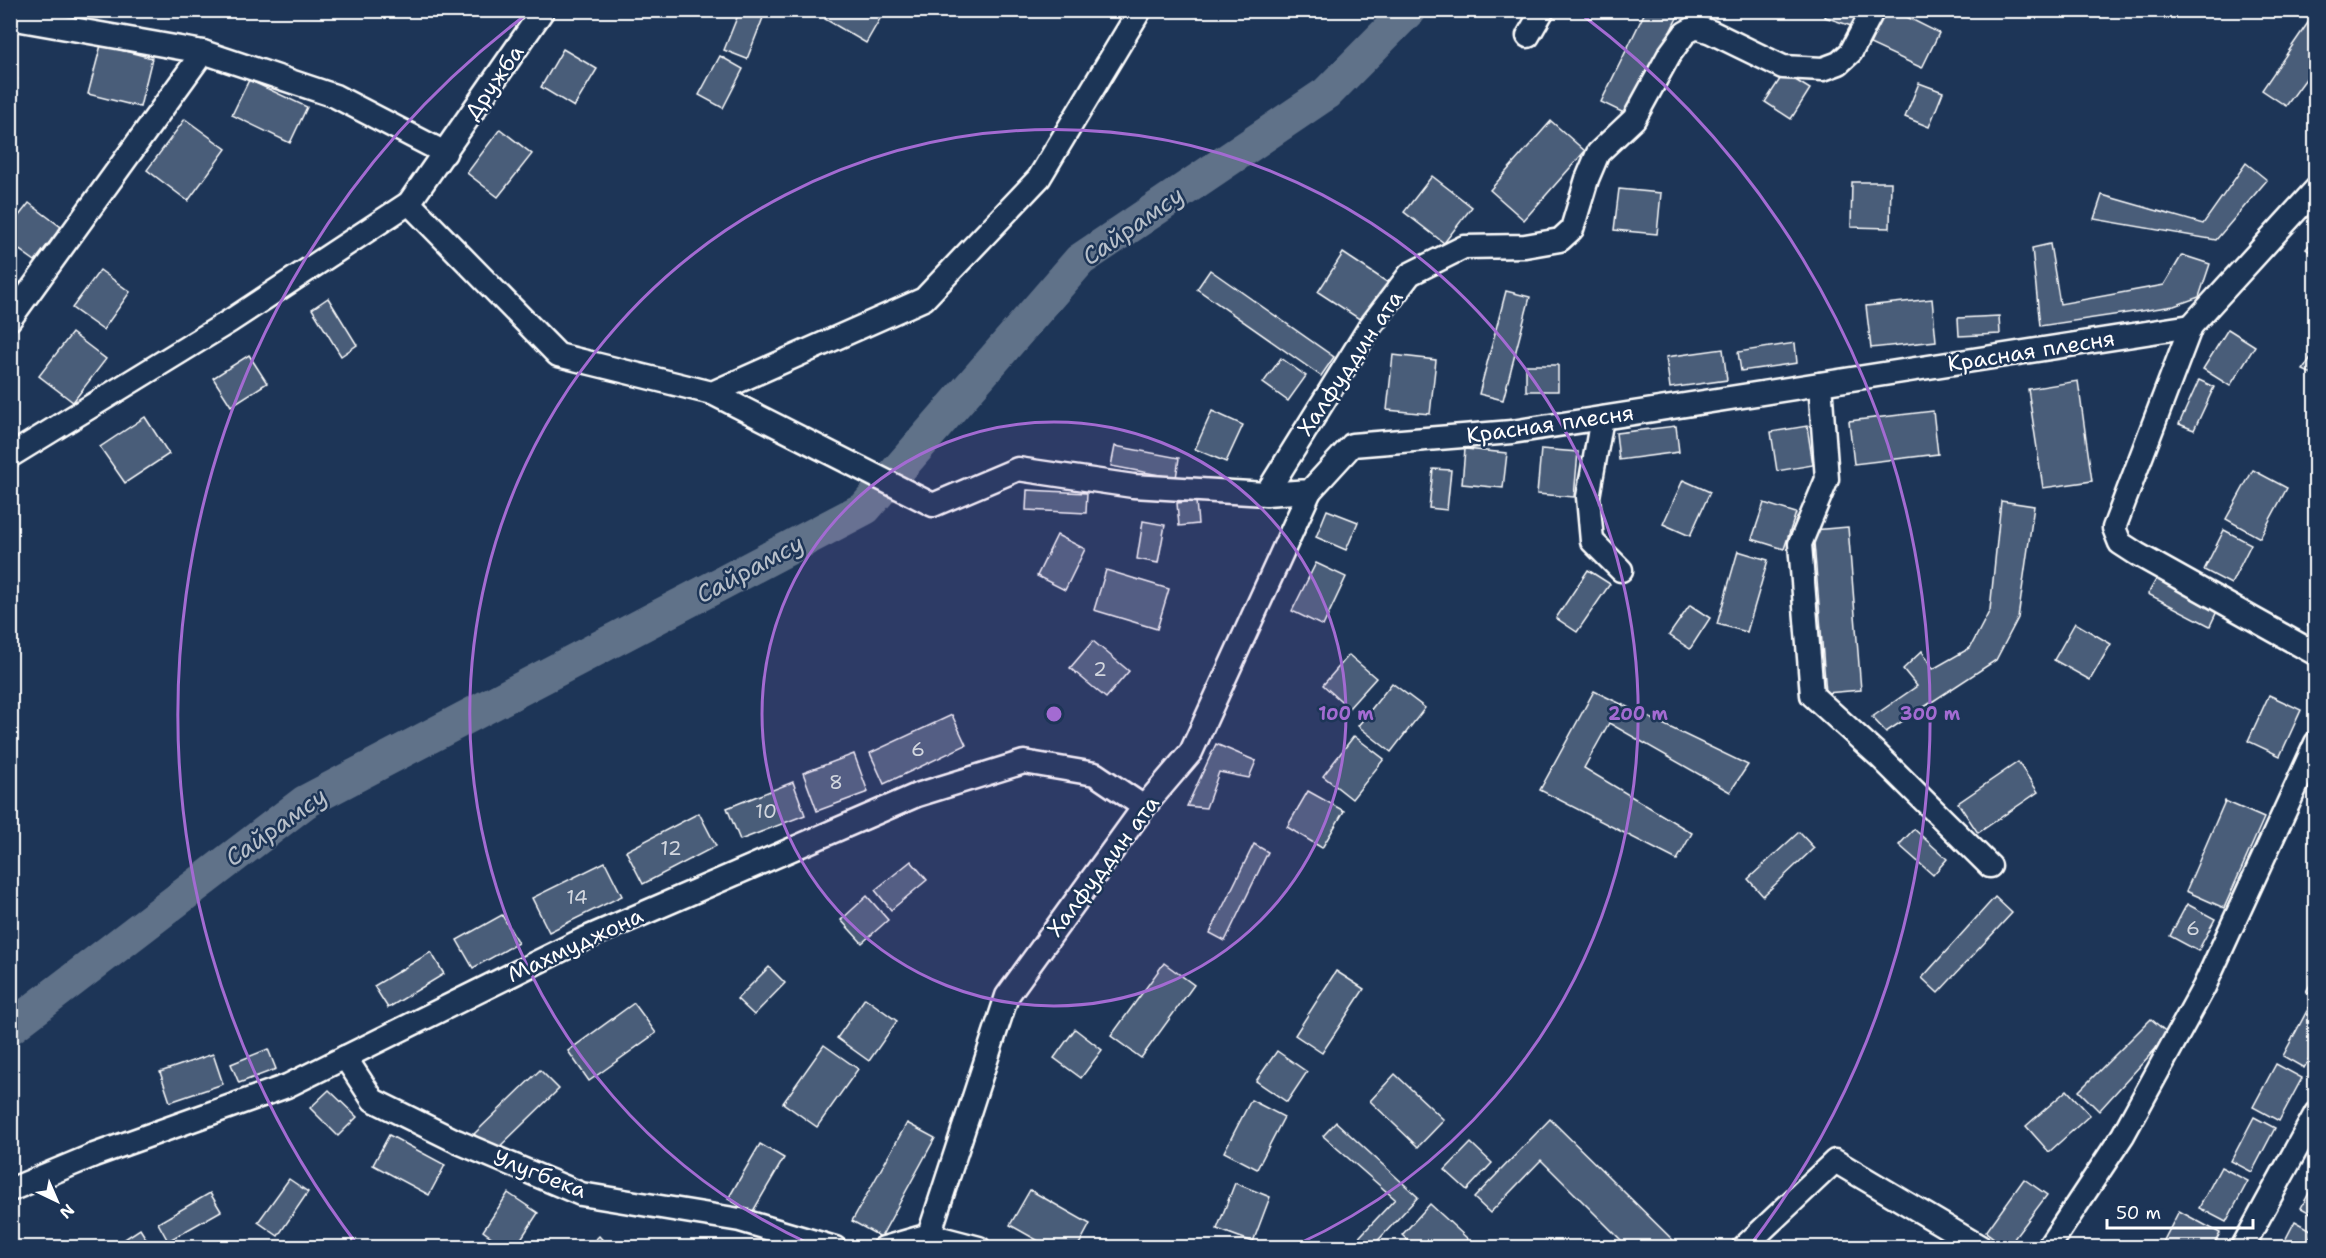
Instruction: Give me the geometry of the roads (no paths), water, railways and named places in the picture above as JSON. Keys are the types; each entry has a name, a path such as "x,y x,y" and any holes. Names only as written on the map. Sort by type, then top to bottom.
{"street":[{"name":"Дружба","path":"409,203 543,10"},
{"path":"712,393 924,299 1040,178 1140,10"},
{"path":"1528,36 1543,10"},
{"name":"Халфуддин ата","path":"1266,494 1369,328 1410,274 1464,247 1525,246 1560,240 1572,230 1587,179 1598,153 1634,118 1669,55 1685,33 1696,27 1711,32 1783,68 1823,69 1839,63 1851,52 1873,10"},
{"path":"10,18 203,52 335,96 444,153"},
{"path":"10,319 203,52"},
{"path":"2316,189 2191,326 2114,528 2120,543 2137,554 2316,654"},
{"path":"10,456 230,321 409,203 558,355 712,393 933,504 1018,469 1132,486 1266,494 1310,491"},
{"name":"Красная плесня","path":"1310,491 1352,445 1512,432 2191,326"},
{"path":"1820,384 1827,479 1800,544 1812,695 1879,756 1989,866"},
{"path":"1602,418 1588,497 1592,541 1621,570"},
{"name":"Халфуддин ата","path":"923,1241 1007,996 1144,807 1191,752 1310,491"},
{"path":"2048,1248 2123,1135 2204,987 2316,743"},
{"name":"Махмуджона","path":"10,1190 94,1155 287,1086 582,940 917,795 1024,762 1095,774 1144,807"},
{"name":"Улугбека","path":"345,1057 373,1100 456,1141 581,1194 740,1220 836,1248"},
{"path":"2242,1248 2316,1113"},
{"path":"1743,1248 1836,1161 1982,1248"},
{"path":"884,1248 923,1241 979,1248"}],"waterway":[{"name":"Сайрамсу","path":"10,1028 305,802 865,508 1080,260 1327,93 1409,10"}]}
